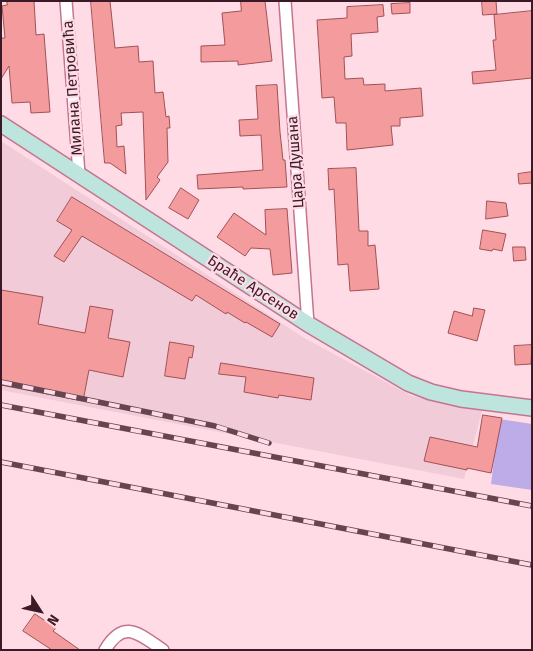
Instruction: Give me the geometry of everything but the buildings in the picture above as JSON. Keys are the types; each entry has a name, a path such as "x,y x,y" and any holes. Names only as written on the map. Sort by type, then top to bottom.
{"main road":[{"name":"Браће Арсенов","path":"1,124 308,324 408,383 431,392 461,399 528,408"}],"street":[{"name":"Милана Петровића","path":"66,1 80,174"},
{"name":"Цара Душана","path":"284,1 308,324"},
{"path":"105,650 118,634 128,630 135,631 163,650"}],"shaded area":[{"path":"1,141 306,339 412,396 482,411 464,479 1,390"},
{"path":"499,419 532,424 532,490 491,484"}],"railway":[{"path":"1,382 215,426 269,443"},
{"path":"1,405 532,506"},
{"path":"1,462 532,565"}]}
